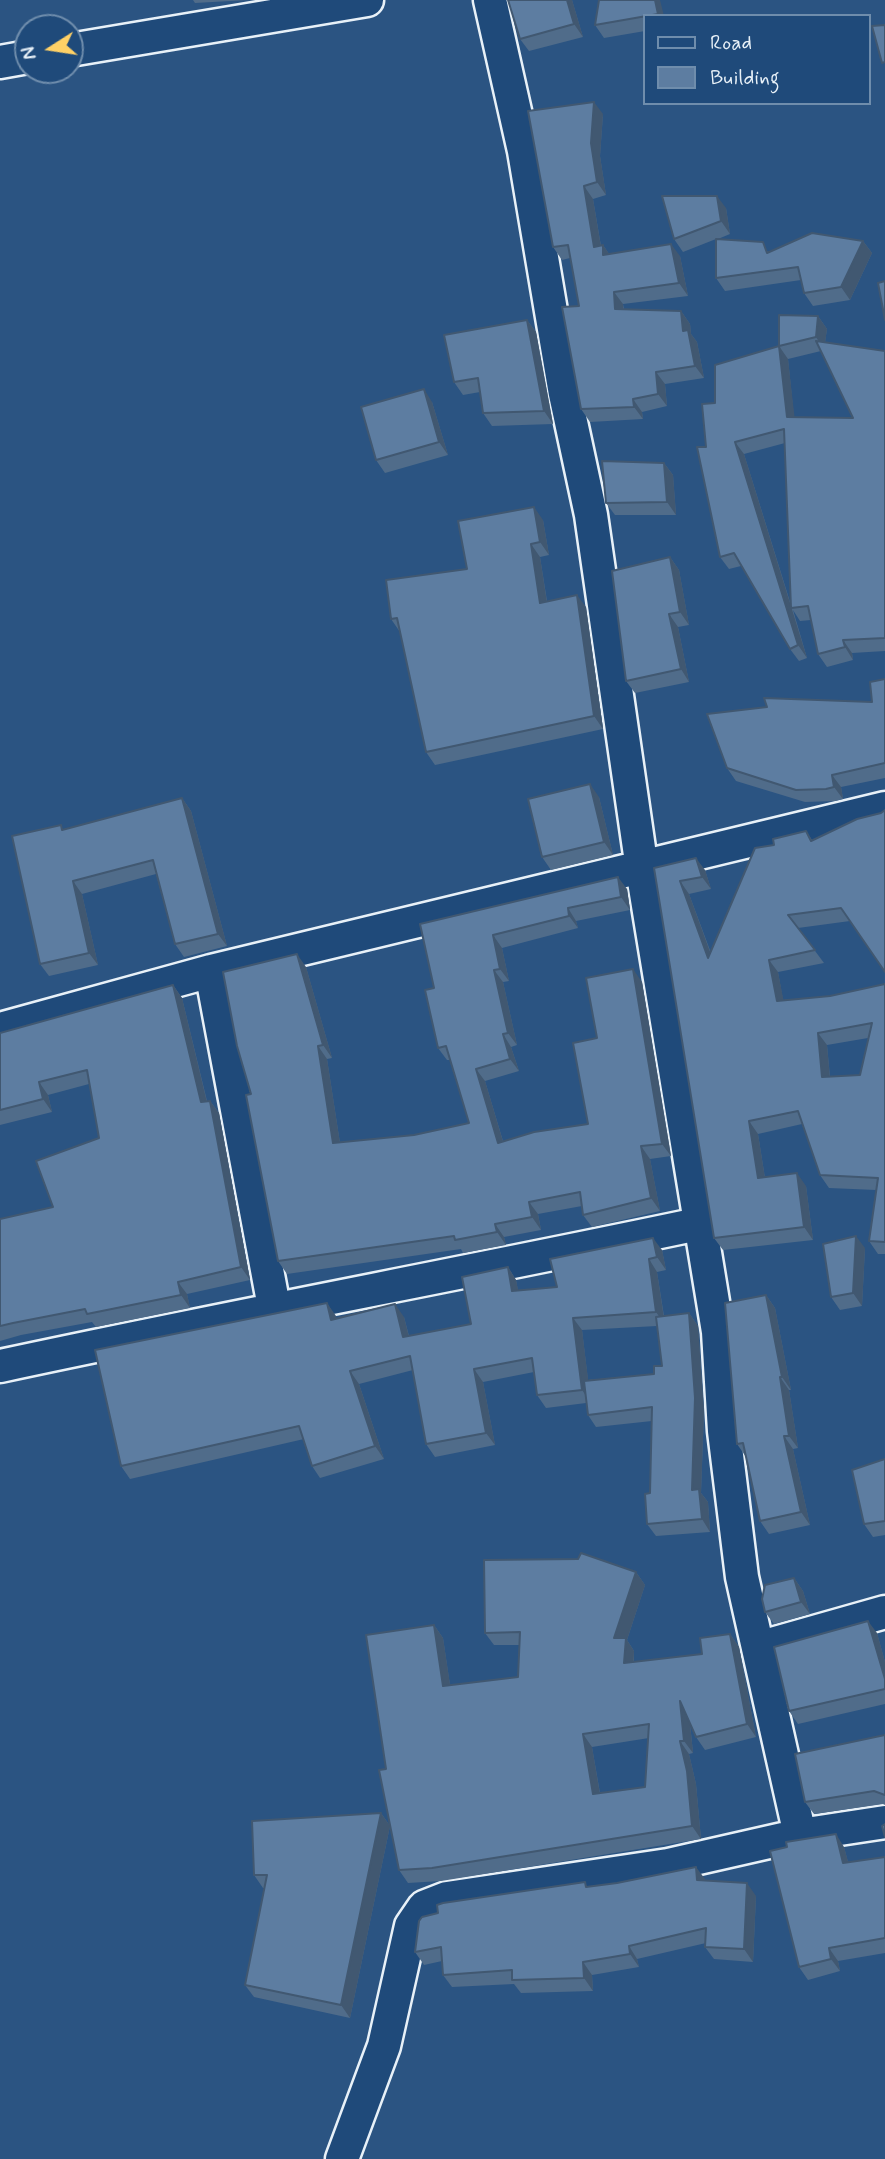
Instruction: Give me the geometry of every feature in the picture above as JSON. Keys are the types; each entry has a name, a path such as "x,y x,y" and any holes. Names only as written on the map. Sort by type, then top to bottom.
{"street":[{"path":"84,48 368,0"},
{"path":"490,0 524,151 565,394 592,515 642,869 698,1224 718,1332 724,1431 742,1577 800,1835"},
{"path":"0,1028 211,971 642,869 885,808"},
{"path":"211,971 274,1307"},
{"path":"0,1366 274,1307 416,1284 698,1224"},
{"path":"756,1639 885,1612"},
{"path":"342,2159 384,2046 411,1926 424,1907 447,1898 668,1865 800,1835 885,1822"}],"building":[{"path":"508,0 567,0 574,24 520,39"},
{"path":"599,0 655,0 658,14 644,14 644,16 595,25"},
{"path":"885,25 885,62 882,63 872,26"},
{"path":"594,102 591,143 597,182 584,186 594,247 603,245 603,255 671,244 679,283 614,292 615,309 681,311 683,331 688,330 695,366 656,372 658,394 633,399 634,407 581,409 562,307 579,306 568,245 553,247 528,111"},
{"path":"662,196 717,196 721,221 674,239"},
{"path":"812,233 863,241 841,287 804,293 798,267 716,278 716,239 763,242 767,253"},
{"path":"885,281 885,320 878,283"},
{"path":"779,315 818,316 816,337 779,346"},
{"path":"527,320 544,411 483,413 478,378 454,382 444,335"},
{"path":"816,341 885,351 885,638 843,640 845,647 818,654 808,606 791,608 784,429 735,442 798,645 790,649 734,553 720,557 697,447 706,447 702,404 715,403 715,365 779,346 787,417 853,418"},
{"path":"424,389 439,442 376,460 361,407"},
{"path":"602,461 664,463 667,502 606,503"},
{"path":"534,507 540,542 531,544 540,603 577,595 594,716 426,752 397,618 391,619 386,580 467,569 458,521"},
{"path":"670,557 680,612 669,614 681,669 626,681 612,571"},
{"path":"885,679 885,763 832,775 834,787 826,789 796,790 727,768 707,714 767,707 764,698 872,702 870,682"},
{"path":"590,784 604,842 542,857 528,799"},
{"path":"182,798 218,934 175,944 153,860 73,881 89,953 40,964 12,836 61,825 62,830"},
{"path":"885,810 885,972 841,908 788,915 815,950 769,960 777,1001 830,996 885,984 885,1242 869,1241 878,1178 820,1175 798,1111 749,1121 758,1178 797,1173 804,1227 714,1238 654,868 696,858 702,877 680,881 708,958 755,848 774,845 773,839 806,831 811,841 857,819","holes":["872,1023 860,1075 822,1077 818,1033"]},
{"path":"618,877 621,897 568,908 569,916 493,935 500,969 494,970 508,1033 503,1034 510,1059 476,1069 498,1143 534,1132 588,1124 573,1043 597,1038 586,978 633,969 662,1144 641,1146 651,1198 583,1215 580,1192 529,1202 532,1217 495,1224 497,1232 455,1240 454,1236 278,1261 246,1095 251,1094 237,1046 223,972 297,954 323,1045 318,1046 333,1143 414,1135 469,1123 446,1046 438,1048 425,990 434,988 420,924"},
{"path":"173,985 201,1102 210,1101 241,1267 178,1282 181,1295 87,1314 85,1309 0,1326 0,1219 53,1207 36,1161 99,1138 87,1070 39,1082 43,1099 0,1110 0,1033"},
{"path":"856,1236 853,1293 831,1297 823,1244"},
{"path":"653,1238 657,1257 649,1259 656,1312 573,1318 582,1390 537,1395 532,1358 474,1369 486,1433 426,1444 410,1356 350,1371 375,1446 312,1466 299,1426 121,1466 95,1350 327,1303 331,1320 395,1304 403,1337 471,1324 462,1277 508,1267 512,1291 557,1287 550,1259"},
{"path":"766,1295 782,1377 789,1436 784,1436 801,1512 760,1521 743,1443 737,1444 725,1303"},
{"path":"689,1313 695,1398 692,1490 699,1489 702,1519 647,1524 645,1494 650,1493 652,1407 588,1415 584,1381 654,1374 654,1366 662,1366 656,1317"},
{"path":"885,1459 885,1521 864,1524 852,1470"},
{"path":"581,1553 636,1572 614,1638 626,1638 624,1663 702,1654 700,1638 730,1634 747,1724 696,1737 680,1701 684,1741 680,1741 687,1771 692,1826 432,1868 399,1870 379,1770 386,1769 366,1635 434,1625 443,1686 518,1677 520,1632 485,1633 484,1560 578,1559","holes":["649,1724 645,1787 593,1794 583,1734"]},
{"path":"794,1578 801,1602 765,1612 762,1599 765,1585"},
{"path":"868,1621 885,1679 885,1689 789,1711 774,1647"},
{"path":"885,1735 885,1795 874,1791 805,1802 795,1754"},
{"path":"381,1813 341,2005 245,1985 267,1875 254,1875 252,1821"},
{"path":"836,1834 843,1863 885,1857 885,1938 829,1948 831,1959 799,1967 770,1851 787,1847 786,1842"},
{"path":"696,1867 697,1880 747,1883 744,1949 705,1947 706,1928 629,1946 630,1954 583,1962 584,1978 512,1980 512,1970 443,1975 441,1947 415,1952 419,1921 422,1917 438,1913 437,1905 443,1903 585,1882 586,1887 617,1883"}]}
